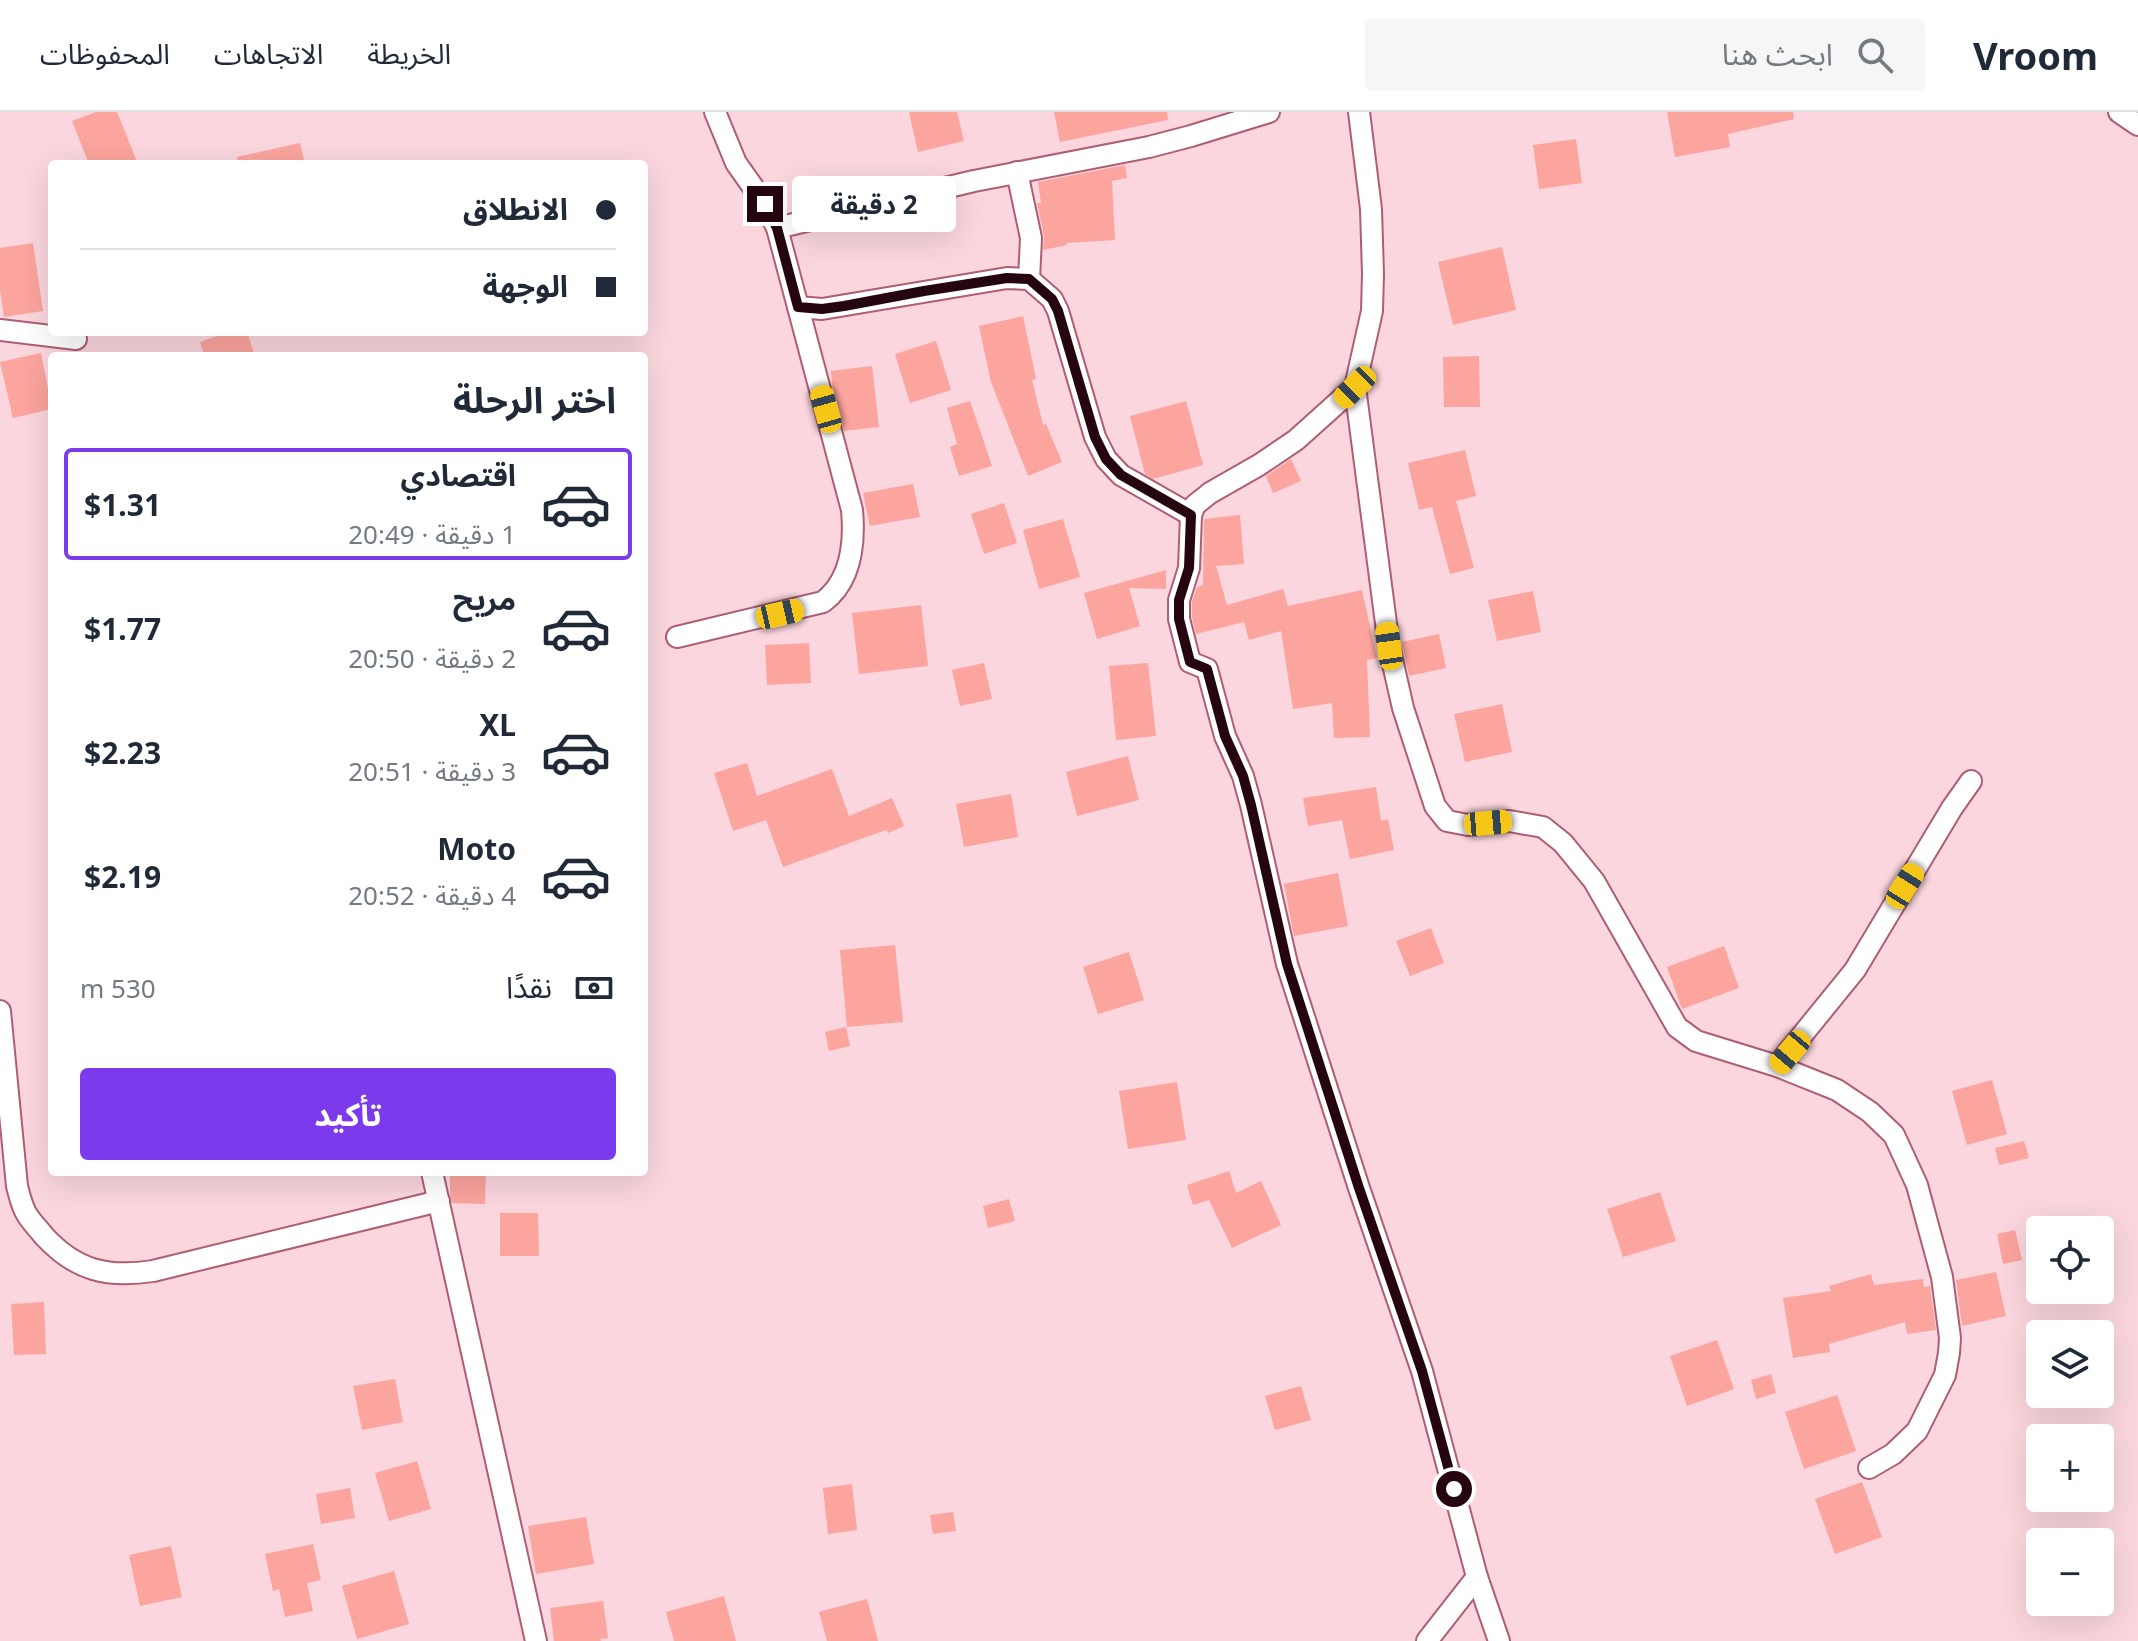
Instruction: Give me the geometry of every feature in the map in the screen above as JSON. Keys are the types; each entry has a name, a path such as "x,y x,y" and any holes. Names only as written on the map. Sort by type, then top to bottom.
{"street":[{"path":"677,637 823,602 837,592 843,579 854,530 852,510 777,228 765,204 736,163 715,112"},
{"path":"777,228 1017,172 1149,147 1269,112"},
{"path":"1359,112 1371,209 1373,274 1372,311 1355,387 1389,646 1403,708 1435,806 1447,821 1468,825 1509,821 1543,827 1563,843 1594,881 1677,1027 1696,1041 1777,1066 1837,1090 1870,1112 1894,1135 1917,1185 1942,1277 1950,1338 1945,1375 1917,1431 1893,1454 1869,1468"},
{"path":"1017,172 1031,238 1029,279"},
{"path":"798,307 822,309 1007,278 1029,279 1052,299 1058,311 1095,437 1106,459 1121,475 1191,515"},
{"path":"0,330 48,336"},
{"path":"51,336 76,339"},
{"path":"1355,387 1296,440 1195,505 1191,515 1189,568 1179,600 1179,619 1190,662 1207,669 1225,736 1243,776 1287,964 1422,1371 1477,1577 1499,1641"},
{"path":"1777,1066 1855,970 1971,781"},
{"path":"0,1011 17,1186 25,1212 54,1247 90,1270 131,1275 153,1271 439,1201"},
{"path":"433,1176 536,1641"},
{"path":"1427,1641 1477,1577"}],"building":[{"path":"96,112 117,112 136,160 87,160 72,121"},
{"path":"909,112 957,112 964,141 918,152"},
{"path":"1054,112 1167,112 1168,120 1060,142"},
{"path":"1667,112 1793,112 1794,119 1728,134 1730,147 1675,157"},
{"path":"1576,139 1582,183 1539,189 1533,145"},
{"path":"300,143 304,160 237,160 237,157"},
{"path":"1125,165 1127,178 1112,181 1115,240 1066,243 1043,250 1044,236 1037,203 1041,203 1038,182"},
{"path":"33,243 43,311 4,317 0,290 0,248"},
{"path":"1502,247 1516,310 1453,325 1438,262"},
{"path":"1023,316 1036,379 1032,380 1043,425 1046,424 1062,462 1028,476 991,382 979,326"},
{"path":"217,336 248,336 254,352 203,352 200,342"},
{"path":"936,341 951,390 910,403 895,354"},
{"path":"41,353 48,389 48,410 13,418 0,362"},
{"path":"1479,356 1480,407 1444,407 1443,357"},
{"path":"872,366 879,427 844,431 831,371"},
{"path":"970,401 992,466 959,476 950,447 957,444 947,408"},
{"path":"1186,401 1203,465 1153,479 1145,474 1130,416"},
{"path":"1465,450 1476,496 1456,501 1474,568 1450,574 1432,507 1419,510 1408,463"},
{"path":"1291,459 1301,481 1273,493 1266,476"},
{"path":"913,484 920,517 870,526 863,493"},
{"path":"1004,503 1017,543 984,554 971,514"},
{"path":"1240,515 1244,564 1216,566 1227,605 1283,589 1288,606 1362,590 1377,658 1367,660 1370,737 1334,738 1332,703 1293,709 1281,631 1249,640 1244,622 1196,634 1192,602 1197,587 1203,585 1204,519"},
{"path":"1063,519 1080,577 1039,589 1023,530"},
{"path":"1166,570 1166,589 1129,588 1140,626 1097,639 1084,593"},
{"path":"1533,591 1541,632 1497,641 1488,600"},
{"path":"921,605 928,666 859,674 852,613"},
{"path":"1439,634 1446,668 1409,676 1402,642"},
{"path":"809,643 811,683 767,685 765,645"},
{"path":"984,663 992,699 960,706 952,670"},
{"path":"1148,663 1156,736 1116,740 1109,666"},
{"path":"1502,704 1512,752 1465,762 1454,714"},
{"path":"1128,756 1139,800 1077,816 1066,772"},
{"path":"747,763 757,796 832,769 849,816 892,798 904,826 783,867 766,820 733,831 714,773"},
{"path":"1376,787 1381,821 1388,819 1394,850 1350,859 1342,820 1308,826 1303,798"},
{"path":"1011,794 1018,837 964,847 956,804"},
{"path":"1338,873 1348,926 1294,936 1284,884"},
{"path":"1431,928 1444,963 1410,976 1396,941"},
{"path":"895,945 903,1022 847,1027 840,950"},
{"path":"1724,946 1739,988 1682,1009 1667,967"},
{"path":"1129,952 1144,1000 1098,1014 1083,967"},
{"path":"846,1027 850,1046 829,1051 825,1032"},
{"path":"1992,1080 2007,1134 1967,1145 1952,1091"},
{"path":"1177,1082 1186,1140 1128,1149 1119,1091"},
{"path":"2024,1141 2029,1158 1999,1165 1995,1148"},
{"path":"1229,1171 1236,1193 1261,1181 1281,1225 1232,1248 1209,1200 1193,1205 1187,1185"},
{"path":"450,1176 486,1176 485,1204 452,1203"},
{"path":"1660,1192 1676,1241 1623,1257 1607,1209"},
{"path":"1009,1199 1015,1221 988,1228 983,1206"},
{"path":"500,1213 538,1213 539,1256 500,1256"},
{"path":"2015,1230 2022,1260 2003,1264 1997,1234"},
{"path":"1996,1272 2006,1316 1962,1326 1956,1280"},
{"path":"1871,1274 1874,1285 1923,1279 1924,1287 1930,1286 1936,1330 1907,1334 1905,1322 1829,1344 1830,1352 1793,1358 1783,1298 1831,1291 1829,1286"},
{"path":"44,1302 46,1354 14,1355 11,1304"},
{"path":"1717,1340 1734,1389 1687,1406 1670,1356"},
{"path":"1771,1374 1776,1393 1756,1399 1751,1380"},
{"path":"395,1379 403,1422 362,1430 353,1386"},
{"path":"1301,1386 1311,1420 1275,1430 1265,1396"},
{"path":"1837,1395 1856,1451 1804,1469 1785,1412"},
{"path":"417,1461 431,1509 389,1521 375,1473"},
{"path":"1862,1482 1882,1537 1835,1554 1815,1499"},
{"path":"852,1484 857,1530 828,1534 823,1488"},
{"path":"350,1488 355,1518 321,1524 316,1494"},
{"path":"953,1512 956,1531 933,1534 930,1515"},
{"path":"586,1517 594,1564 536,1574 528,1526"},
{"path":"313,1544 321,1580 307,1583 313,1611 285,1617 279,1589 273,1591 265,1554"},
{"path":"171,1546 182,1597 140,1606 129,1555"},
{"path":"394,1571 409,1624 357,1639 342,1586"},
{"path":"724,1596 736,1641 674,1641 666,1612"},
{"path":"867,1599 878,1641 827,1641 819,1612"},
{"path":"603,1601 608,1638 601,1641 554,1641 550,1608"}],"route":[{"path":"765,204 777,228 798,307 822,309 1007,278 1029,279 1052,299 1058,311 1095,437 1112,468 1191,515 1189,568 1179,600 1179,619 1190,662 1207,669 1225,736 1243,776 1287,964 1422,1371 1454,1489"}]}
